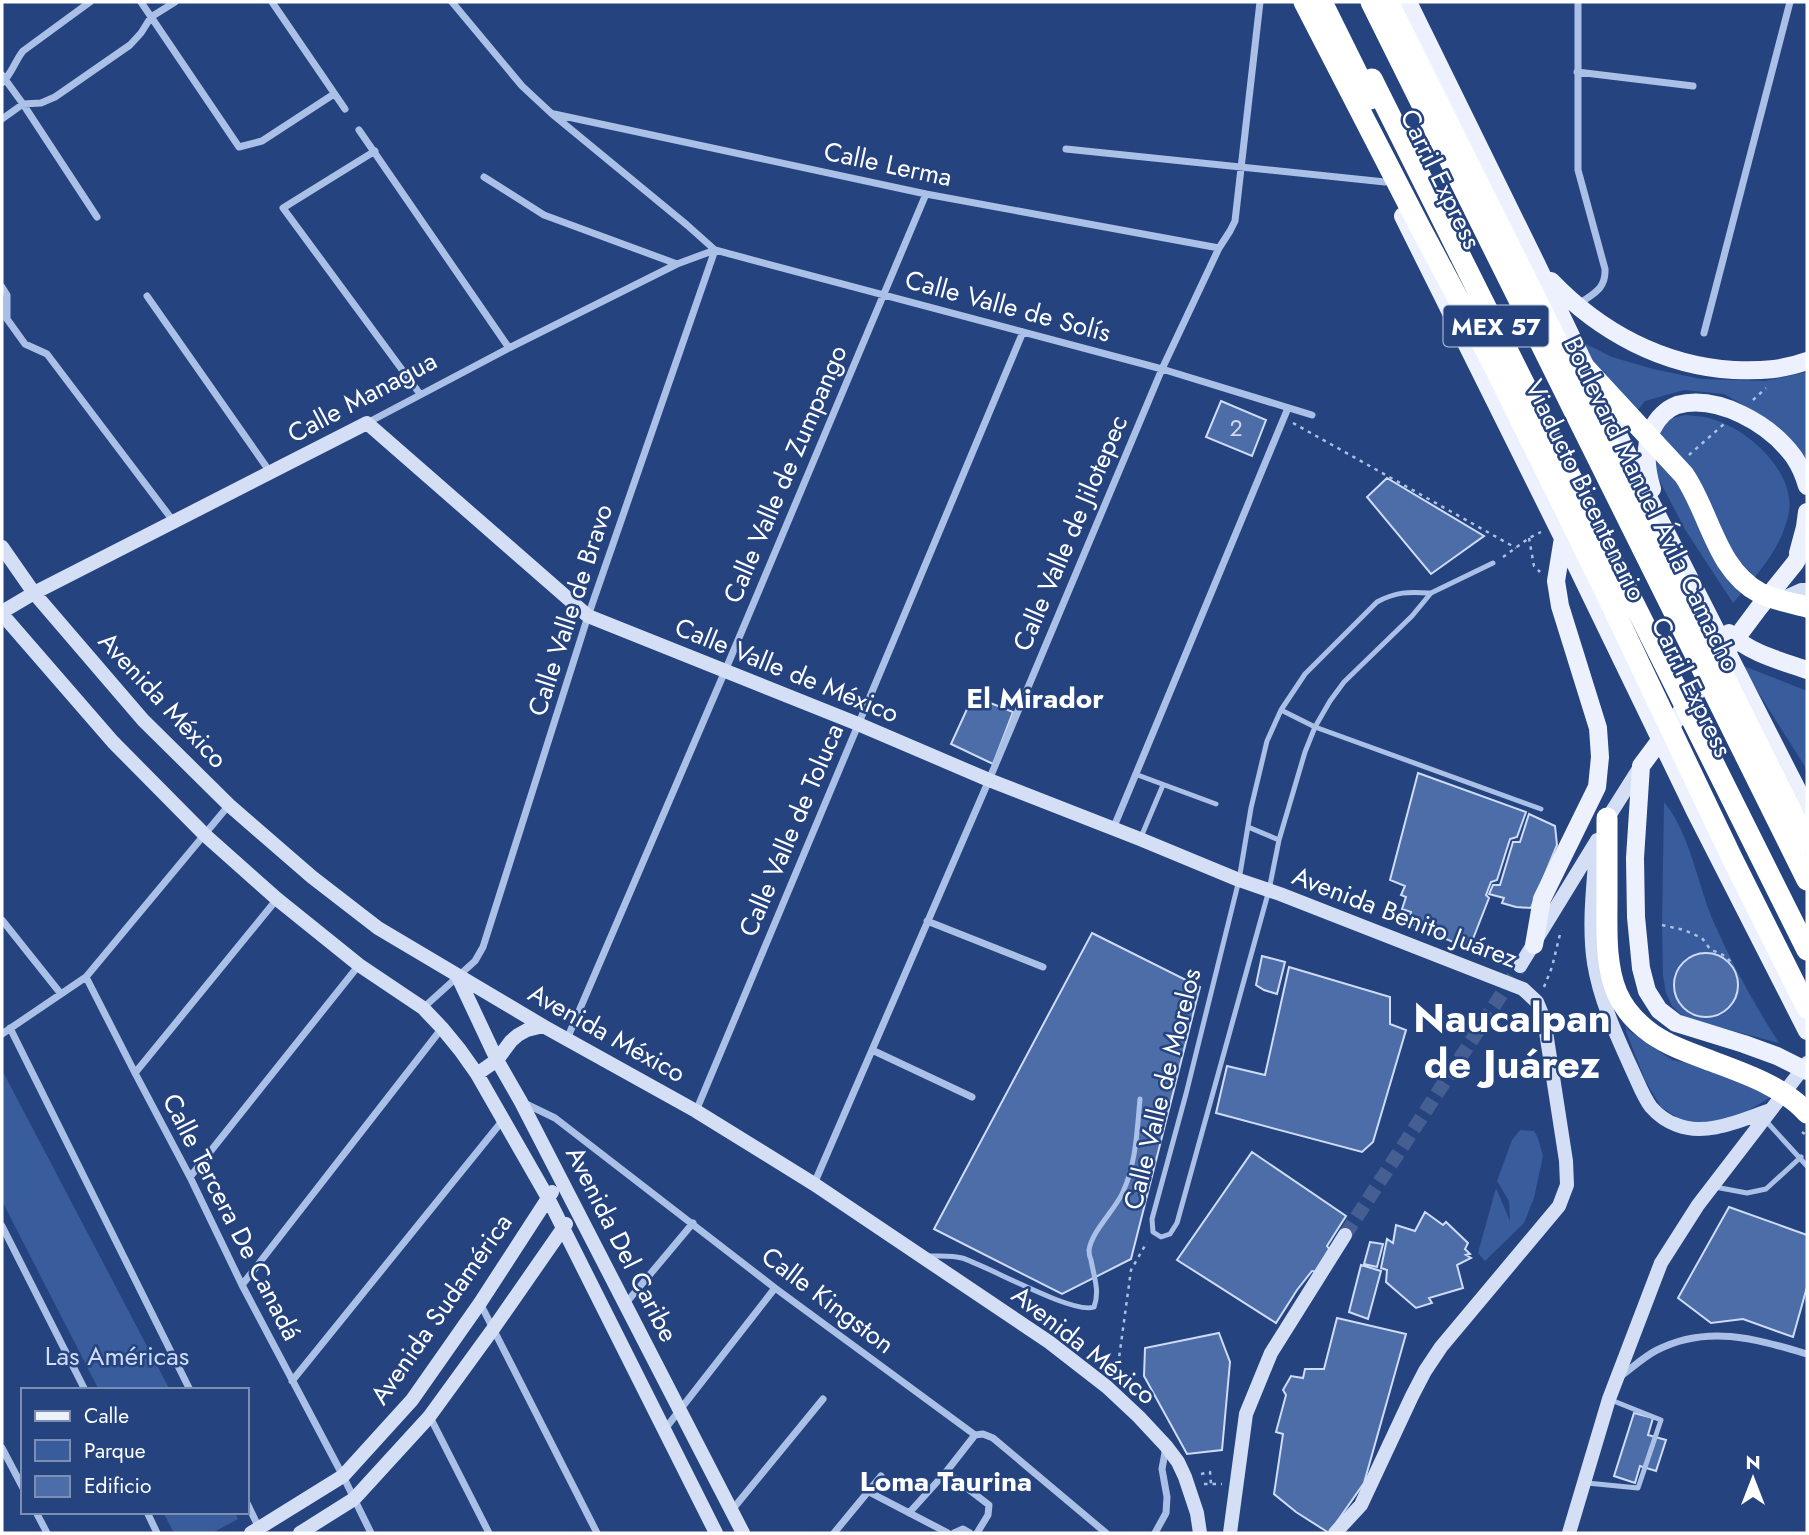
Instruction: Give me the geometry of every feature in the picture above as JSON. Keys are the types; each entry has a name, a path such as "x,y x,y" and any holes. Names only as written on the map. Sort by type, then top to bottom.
{"highway":[{"name":"Viaducto Bicentenario","path":"1304,2 1493,364 1602,585 1803,1011"},
{"name":"Carril Express","path":"1322,2 1807,983"},
{"name":"MEX 57","path":"1334,2 1807,950"},
{"name":"Boulevard Manuel Ávila Camacho","path":"1371,2 1807,880"},
{"name":"Viaducto Bicentenario","path":"1388,2 1807,843"},
{"path":"1461,183 1510,209"},
{"path":"1553,332 1601,388 1684,475 1698,498 1723,556 1745,583 1761,594 1807,607"},
{"path":"1497,406 1561,455"},
{"path":"1607,818 1607,939 1612,978 1624,1006 1649,1032 1670,1045 1775,1088 1807,1113"}],"main road":[{"path":"1294,2 1563,538 1695,811 1803,1011 1807,1031"},
{"name":"Boulevard Manuel Ávila Camacho","path":"1409,2 1666,532 1807,809"},
{"path":"1537,265 1576,306 1600,324 1634,344 1656,353 1695,366 1759,371 1790,367 1807,361"},
{"path":"1666,532 1648,475 1648,439 1654,423 1676,405 1715,405 1739,412 1765,428 1793,455 1807,486"},
{"name":"Calle Valle de México","path":"367,423 588,616 1239,880"},
{"name":"Calle Managua","path":"2,613 34,593 367,423"},
{"path":"1795,563 1807,512"},
{"path":"1534,945 1542,900 1597,787 1600,757 1598,728 1560,606 1556,581 1563,538"},
{"path":"1520,966 1597,840 1607,818 1641,766 1758,608 1795,563 1807,543"},
{"name":"Avenida México","path":"2,547 34,593 143,720 229,805 312,877 378,928 458,977 696,1111 814,1184 1049,1342 1107,1387 1166,1446 1178,1462 1185,1478 1197,1513 1200,1533"},
{"path":"1758,608 1807,590"},
{"path":"1704,607 1734,638 1772,659 1805,670"},
{"path":"2,613 113,742 205,835 277,900 359,965 423,1008"},
{"path":"1641,766 1635,858 1636,917 1641,968 1647,991 1660,1010 1676,1023 1777,1056 1807,1071"},
{"path":"1597,840 1591,925 1594,964 1599,987 1616,1032 1651,1106 1660,1116 1679,1126 1699,1129 1767,1114"},
{"name":"Avenida Benito Juárez","path":"1239,880 1523,989 1537,1002"},
{"name":"Avenida Del Caribe","path":"458,977 497,1060 743,1533"},
{"path":"1335,1533 1361,1504 1416,1387 1441,1347 1559,1206 1567,1185 1566,1161 1544,1019 1537,1002"},
{"name":"Avenida Del Caribe","path":"423,1008 477,1074 548,1198 716,1533"},
{"path":"477,1074 497,1060 510,1041 518,1035 543,1027"},
{"path":"1569,1533 1615,1380 1661,1263 1712,1187 1807,1063"},
{"name":"Avenida Sudamérica","path":"255,1531 343,1476 412,1399 480,1303 560,1179"},
{"name":"Avenida Sudamérica","path":"300,1533 354,1499 429,1417 576,1209"},
{"path":"1230,1533 1246,1414 1271,1353 1345,1235"}],"street":[{"path":"90,2 23,51 3,79 23,104 97,218"},
{"path":"141,2 239,147 262,141 334,94"},
{"path":"2,119 23,104 41,103 55,97 130,45 151,17 175,2"},
{"path":"272,2 345,109"},
{"path":"452,2 522,86 715,250"},
{"name":"Calle Valle de Jilotepec","path":"814,1184 989,780 1162,369 1219,248 1235,221 1260,2"},
{"path":"1576,306 1600,288 1605,279 1605,269 1577,170 1578,2"},
{"path":"1704,333 1790,2"},
{"path":"1577,72 1693,86"},
{"name":"Calle Lerma","path":"551,113 926,194 1219,248"},
{"path":"359,130 509,348"},
{"path":"1066,149 1385,182"},
{"path":"375,150 283,208 420,394"},
{"path":"484,177 544,215 677,264"},
{"name":"Calle Valle de Zumpango","path":"566,1040 926,194"},
{"name":"Calle Managua","path":"367,423 677,264 715,250"},
{"name":"Calle Valle de Solís","path":"715,250 1162,369 1312,415"},
{"name":"Calle Valle de Bravo","path":"423,1008 475,961 483,947 588,616 715,250"},
{"path":"2,287 7,295 7,319 25,344 47,354 174,522"},
{"path":"147,296 270,473"},
{"name":"Calle Valle de Toluca","path":"696,1111 1023,332"},
{"path":"1113,828 1288,408"},
{"path":"2,1034 86,977 229,805"},
{"path":"135,1073 277,900"},
{"path":"2,920 61,994"},
{"path":"927,921 1043,967"},
{"path":"191,1177 359,965"},
{"name":"Calle Tercera De Canadá","path":"86,977 191,1177 242,1285 371,1533"},
{"path":"10,1028 189,1388"},
{"path":"242,1285 442,1028"},
{"path":"872,1051 972,1097"},
{"name":"Calle Kingston","path":"521,1102 555,1118 775,1288 975,1435 984,1434 993,1438 1106,1533"},
{"path":"292,1381 503,1120"},
{"path":"625,1304 693,1223"},
{"path":"2,1226 84,1388"},
{"path":"665,1430 775,1288"},
{"path":"480,1303 597,1533"},
{"path":"1615,1380 1655,1351 1677,1341 1707,1335 1740,1336 1807,1354"},
{"path":"732,1510 823,1399"},
{"path":"429,1417 489,1533"},
{"path":"908,1513 946,1472 975,1435"},
{"path":"1155,1533 1166,1513 1167,1497 1162,1469 1166,1446"},
{"path":"2,1448 21,1484"},
{"path":"946,1472 989,1505 988,1515 977,1533"},
{"path":"834,1533 881,1476"},
{"path":"869,1492 948,1533"},
{"path":"248,1506 255,1531"},
{"path":"37,1514 47,1533"},
{"path":"148,1514 157,1533"},
{"path":"954,1533 967,1531"}],"lane":[{"name":"Calle Valle de Morelos","path":"1431,593 1391,594 1377,602 1305,674 1281,710 1267,741 1239,880 1153,1219 1153,1232 1161,1237 1170,1234 1177,1223 1269,890 1279,839 1315,727 1329,701 1344,682 1412,616 1431,593 1493,563"},
{"path":"1281,710 1315,727 1541,809"},
{"path":"1135,774 1216,804"},
{"path":"1140,839 1163,785"},
{"path":"1248,827 1279,839"},
{"path":"922,1255 960,1257 1060,1301 1087,1310 1094,1307 1097,1290 1089,1251 1093,1238 1112,1212 1130,1175 1140,1099"},
{"path":"1767,1114 1807,1166"},
{"path":"1712,1187 1747,1193 1766,1189 1801,1157"},
{"path":"1584,1483 1638,1488 1661,1420 1609,1399"}],"path":[{"path":"1687,457 1790,367"},
{"path":"1284,418 1516,548"},
{"path":"1529,538 1534,566"},
{"path":"1493,563 1521,544"},
{"path":"1537,1002 1552,967 1563,923 1555,908"},
{"path":"1662,925 1702,938 1710,949 1732,961"},
{"path":"1107,1387 1118,1371 1131,1270 1153,1232"},
{"path":"1210,1472 1211,1484"},
{"path":"1199,1485 1224,1484"}],"green space":[{"path":"1578,340 1612,357 1701,379 1765,381 1807,372 1807,465 1791,440 1764,417 1724,394 1684,390 1645,401 1625,426"},
{"path":"1685,415 1709,418 1741,433 1768,456 1786,485 1788,517 1779,542 1750,584 1733,603 1686,531 1654,470 1661,425 1672,418"},
{"path":"1741,665 1807,691 1807,772 1804,765"},
{"path":"1664,802 1681,829 1721,938 1744,984 1779,1043 1685,1018 1672,1006 1663,976"},
{"path":"1625,1024 1628,1030 1672,1060 1688,1063 1776,1094 1739,1116 1709,1123 1681,1120 1661,1107 1645,1080"},
{"name":"Las Américas","path":"2,1070 169,1388 98,1388 2,1201"},
{"path":"1520,1130 1534,1131 1543,1156 1534,1198 1524,1223 1485,1261 1478,1253 1496,1188 1510,1221 1509,1201 1497,1181 1512,1140"},
{"path":"164,1514 236,1514 238,1519 212,1533 174,1533"}],"building":[{"path":"1221,401 1266,420 1252,456 1206,437"},
{"path":"1387,478 1484,536 1431,574 1367,497"},
{"path":"973,696 1013,712 993,764 951,744"},
{"path":"1418,773 1526,812 1517,837 1510,839 1497,880 1491,882 1486,895 1489,898 1469,949 1409,923 1411,912 1402,909 1406,897 1401,895 1405,886 1390,880"},
{"path":"1529,814 1555,826 1557,845 1531,908 1502,903 1504,898 1489,894 1493,885 1500,885 1513,842 1520,842"},
{"path":"1092,933 1200,987 1131,1259 1062,1294 934,1229"},
{"path":"1706,953 1724,959 1732,967 1738,985 1732,1003 1724,1011 1706,1017 1688,1011 1680,1003 1674,985 1680,967 1688,959"},
{"path":"1262,956 1285,962 1277,994 1256,985"},
{"path":"1289,967 1390,997 1390,1024 1406,1030 1373,1142 1362,1152 1216,1113 1227,1066 1265,1075"},
{"path":"1252,1152 1346,1216 1327,1246 1332,1253 1318,1272 1312,1271 1276,1323 1177,1260"},
{"path":"1729,1207 1807,1235 1807,1287 1793,1337 1743,1319 1711,1323 1678,1298"},
{"path":"1425,1212 1443,1225 1446,1222 1468,1243 1465,1249 1470,1254 1466,1255 1471,1258 1457,1265 1463,1288 1429,1298 1432,1303 1416,1308 1386,1282 1387,1270 1381,1268 1387,1239 1393,1243 1396,1225 1415,1231"},
{"path":"1370,1242 1383,1244 1377,1267 1364,1264"},
{"path":"1361,1265 1381,1271 1368,1319 1349,1312"},
{"path":"1337,1318 1406,1334 1364,1483 1329,1533 1274,1494 1283,1434 1276,1432 1286,1395 1283,1390 1291,1376 1303,1378 1305,1369 1324,1369"},
{"path":"1219,1333 1230,1362 1222,1450 1187,1454 1144,1376 1145,1348"},
{"path":"1634,1413 1653,1418 1648,1435 1666,1440 1656,1471 1640,1466 1635,1483 1614,1476"}],"tunnel":[{"path":"1345,1235 1520,966"}],"district":[{"name":"El Mirador","path":"1035,698"},
{"name":"Naucalpan de Juárez","path":"1512,1041"},
{"name":"Loma Taurina","path":"946,1481"}]}
